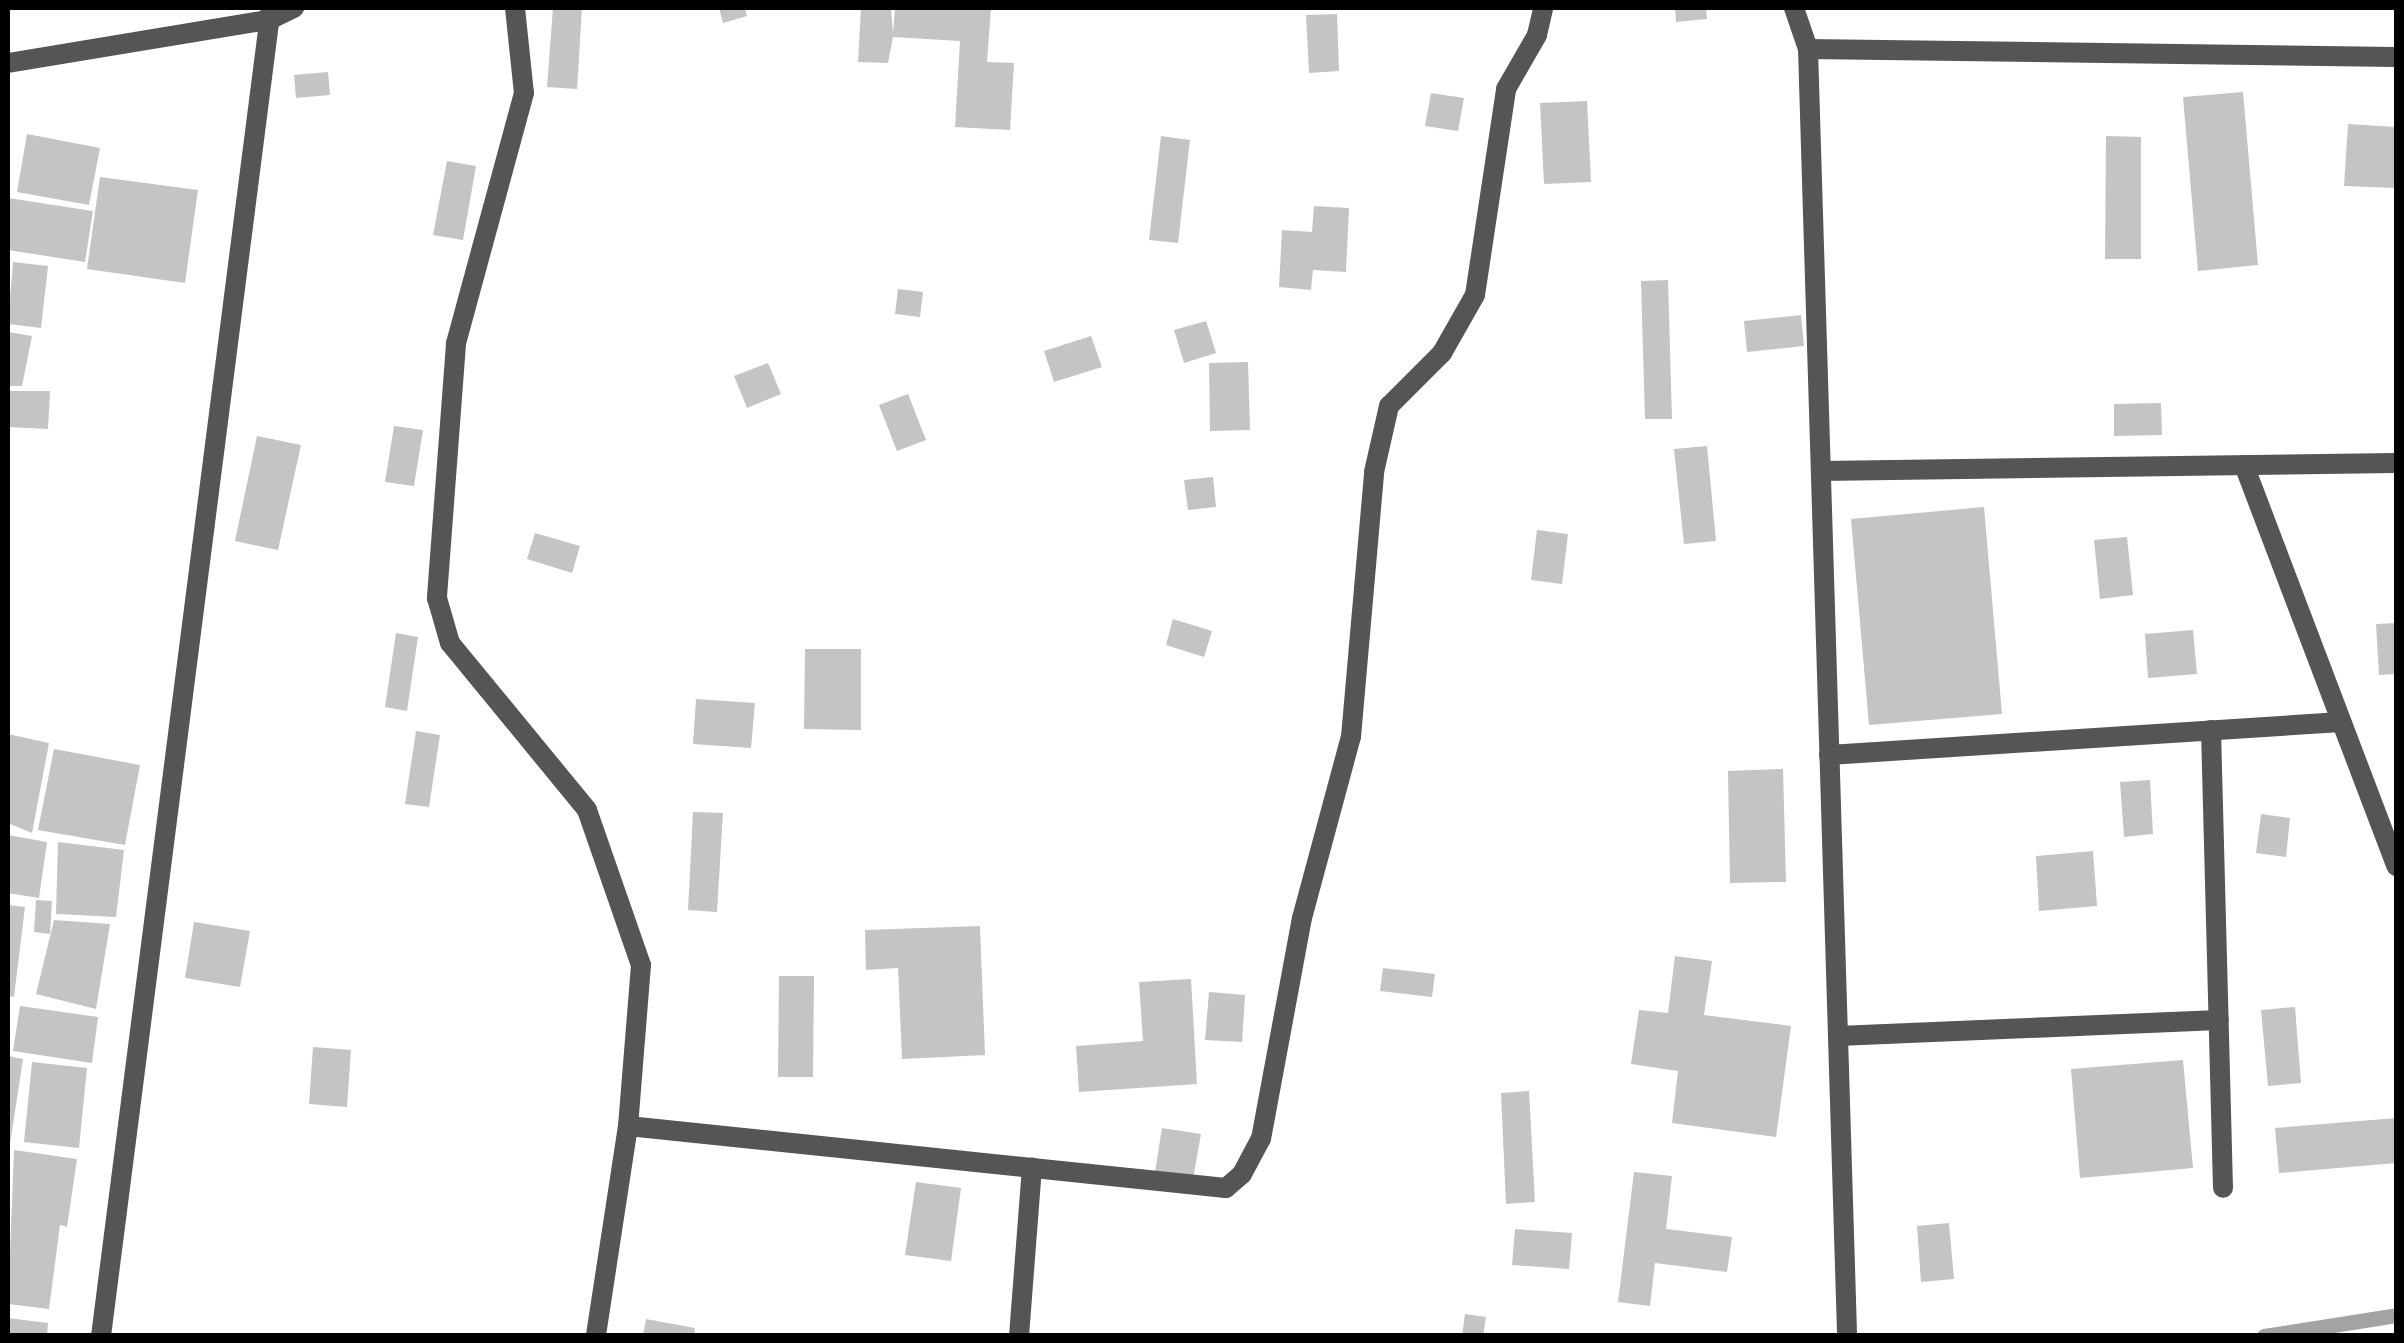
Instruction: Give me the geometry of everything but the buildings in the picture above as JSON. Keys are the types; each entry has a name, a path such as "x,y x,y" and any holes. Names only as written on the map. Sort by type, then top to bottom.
{"street":[{"path":"8,63 294,8"},
{"path":"515,8 524,93 456,344 437,598 450,643 587,810 641,965 628,1126 596,1336"},
{"path":"628,1126 1226,1188 1261,1139 1302,918 1350,738 1374,472 1390,406 1442,353 1476,295 1506,89 1537,35 1542,8"},
{"path":"1794,8 1808,48 1847,1336"},
{"path":"101,1336 270,14"},
{"path":"1808,48 2396,57"},
{"path":"1821,471 2396,462"},
{"path":"2244,465 2396,866"},
{"path":"1829,755 2341,722"},
{"path":"2212,730 2223,1188"},
{"path":"1838,1036 2219,1020"},
{"path":"1018,1336 1032,1168"}],"waterway":[{"path":"2264,1336 2396,1315"}]}
